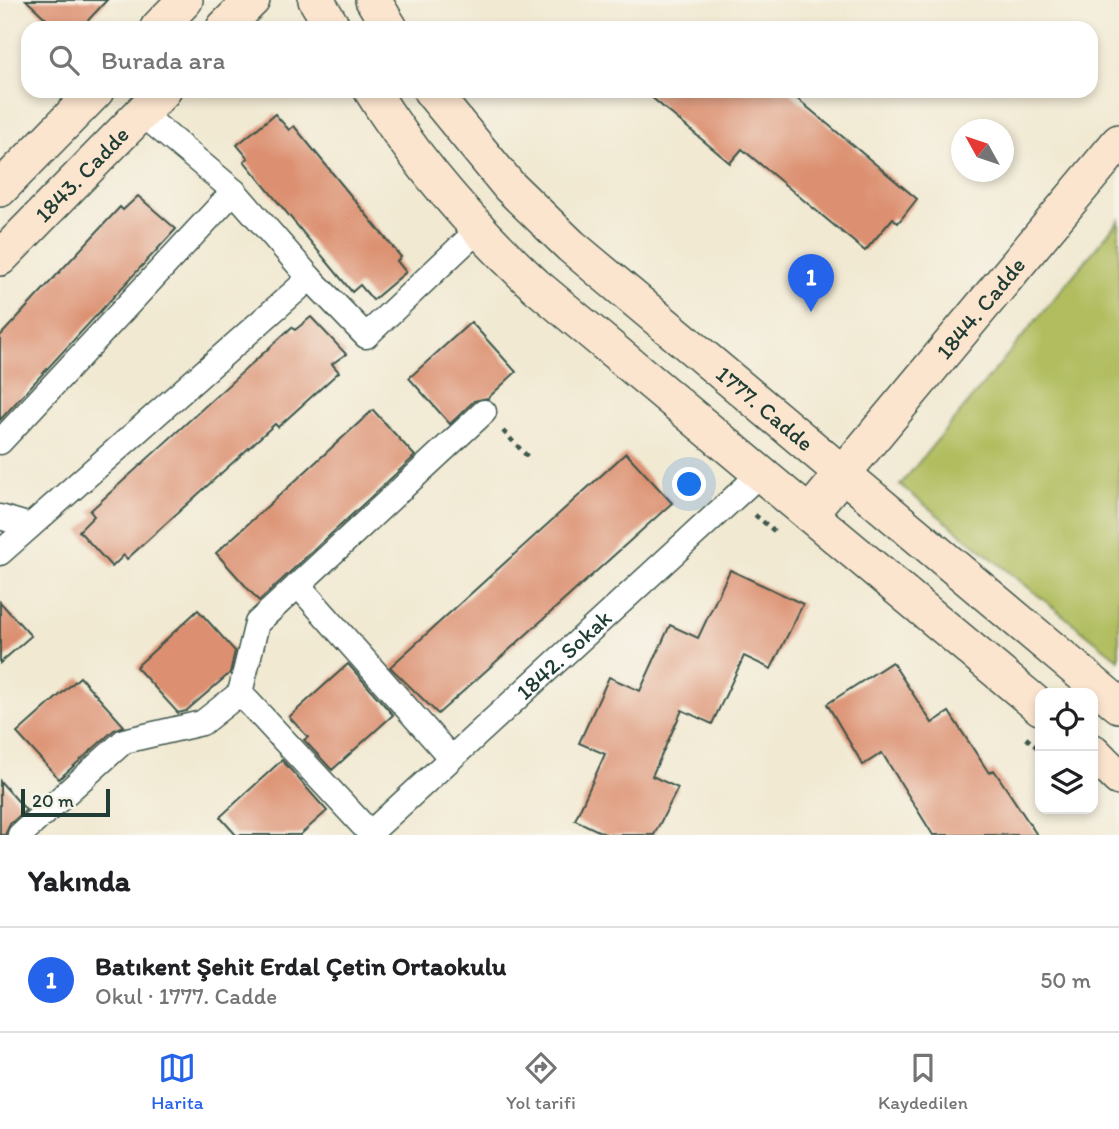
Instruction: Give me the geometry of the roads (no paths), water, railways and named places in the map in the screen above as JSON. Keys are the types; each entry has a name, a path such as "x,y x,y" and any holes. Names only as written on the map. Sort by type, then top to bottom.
{"main road":[{"path":"165,21 185,0"},
{"path":"232,21 252,0"},
{"path":"316,0 329,21"},
{"path":"373,0 386,21"},
{"path":"0,189 89,98"},
{"path":"377,98 421,162 479,229 535,285 1035,703"},
{"name":"1777. Cadde","path":"437,98 509,186 571,246 1119,705"},
{"name":"1843. Cadde","path":"0,258 152,102"},
{"name":"1844. Cadde","path":"809,514 1119,142"},
{"path":"1098,757 1119,778"}],"street":[{"path":"152,102 310,278 366,336 479,229"},
{"path":"0,442 234,191"},
{"path":"0,553 310,278"},
{"path":"20,835 124,741 202,723 240,693 257,623 484,412"},
{"name":"1842. Sokak","path":"369,834 761,473"},
{"path":"0,517 30,526"},
{"path":"298,585 450,758"},
{"path":"240,693 369,834"}],"place":[{"name":"Batıkent Şehit Erdal Çetin Ortaokulu","path":"811,312"}]}
